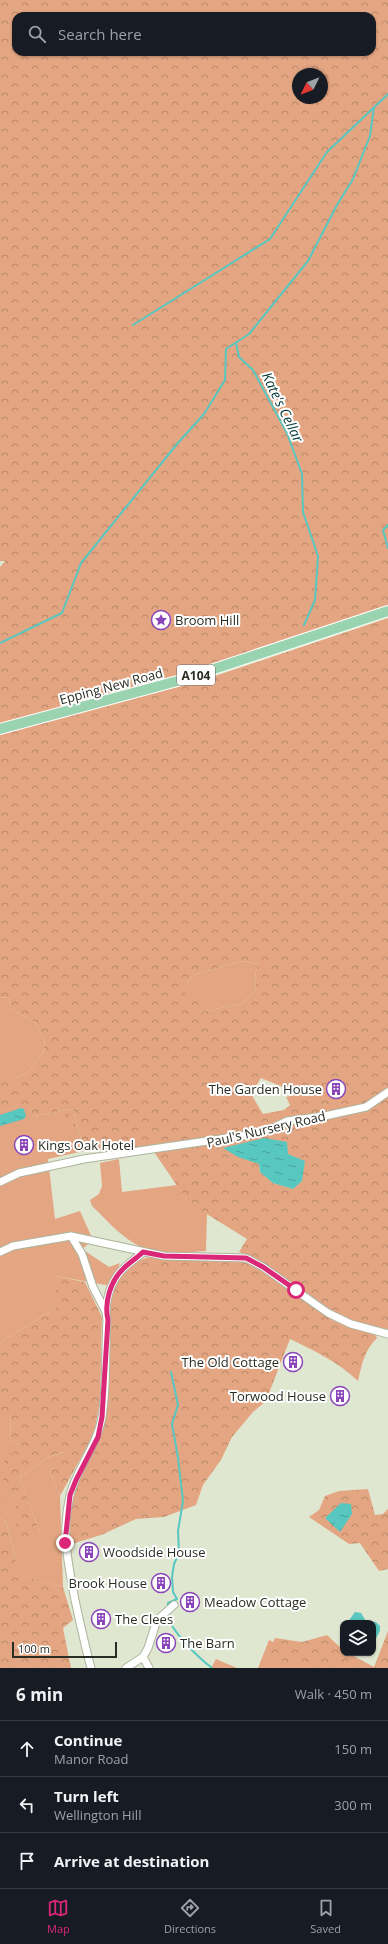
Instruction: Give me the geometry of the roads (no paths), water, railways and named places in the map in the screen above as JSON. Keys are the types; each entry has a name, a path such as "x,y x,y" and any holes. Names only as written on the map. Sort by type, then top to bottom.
{"main road":[{"name":"Epping New Road","path":"0,729 181,680 388,611"}],"street":[{"name":"Paul's Nursery Road","path":"0,1182 19,1173 84,1159 248,1135 275,1127 287,1121 325,1116 366,1106 388,1092"},
{"path":"71,1236 82,1254 93,1287 106,1312 108,1320 102,1417 98,1437 70,1495 65,1543 68,1571 91,1668"},
{"path":"0,1252 13,1246 71,1236 164,1256 246,1258 263,1267 328,1313 351,1324 388,1334"},
{"path":"106,1312 108,1294 118,1276 143,1252"},
{"path":"126,1668 143,1657 148,1648 157,1620 174,1605"},
{"path":"143,1657 148,1668"}],"water":[{"path":"21,1108 24,1109 26,1116 24,1119 0,1126 0,1115"},
{"path":"264,1138 287,1142 288,1154 305,1161 302,1181 293,1189 273,1183 260,1172 259,1164 238,1157 223,1148"},
{"path":"341,1503 351,1504 352,1514 340,1532 325,1518"},
{"path":"355,1612 361,1613 365,1620 349,1620"},
{"path":"376,1622 380,1626 380,1631 376,1638"}],"waterway":[{"path":"133,325 270,239 327,152 388,94"},
{"path":"0,643 62,613 81,563 177,444 204,414 225,380 226,349 249,334 308,261 337,205 353,179 370,136 374,107"},
{"name":"Kate's Cellar","path":"236,343 239,357 253,370 287,433 302,474 303,512 318,556 315,600 304,625"},
{"path":"388,525 383,530 388,548"},
{"path":"168,1607 168,1603 177,1599 173,1592 172,1577 174,1564 179,1553 178,1531 183,1501 172,1424 178,1405 171,1372"},
{"path":"168,1613 169,1619 178,1635 212,1668"}],"place":[{"name":"Broom Hill","path":"161,620"},
{"name":"The Garden House","path":"336,1089"},
{"name":"Kings Oak Hotel","path":"24,1145"},
{"name":"The Old Cottage","path":"293,1362"},
{"name":"Torwood House","path":"340,1396"},
{"name":"Woodside House","path":"89,1552"},
{"name":"Brook House","path":"161,1583"},
{"name":"Meadow Cottage","path":"190,1602"},
{"name":"The Clees","path":"101,1619"},
{"name":"The Barn","path":"166,1643"}]}
